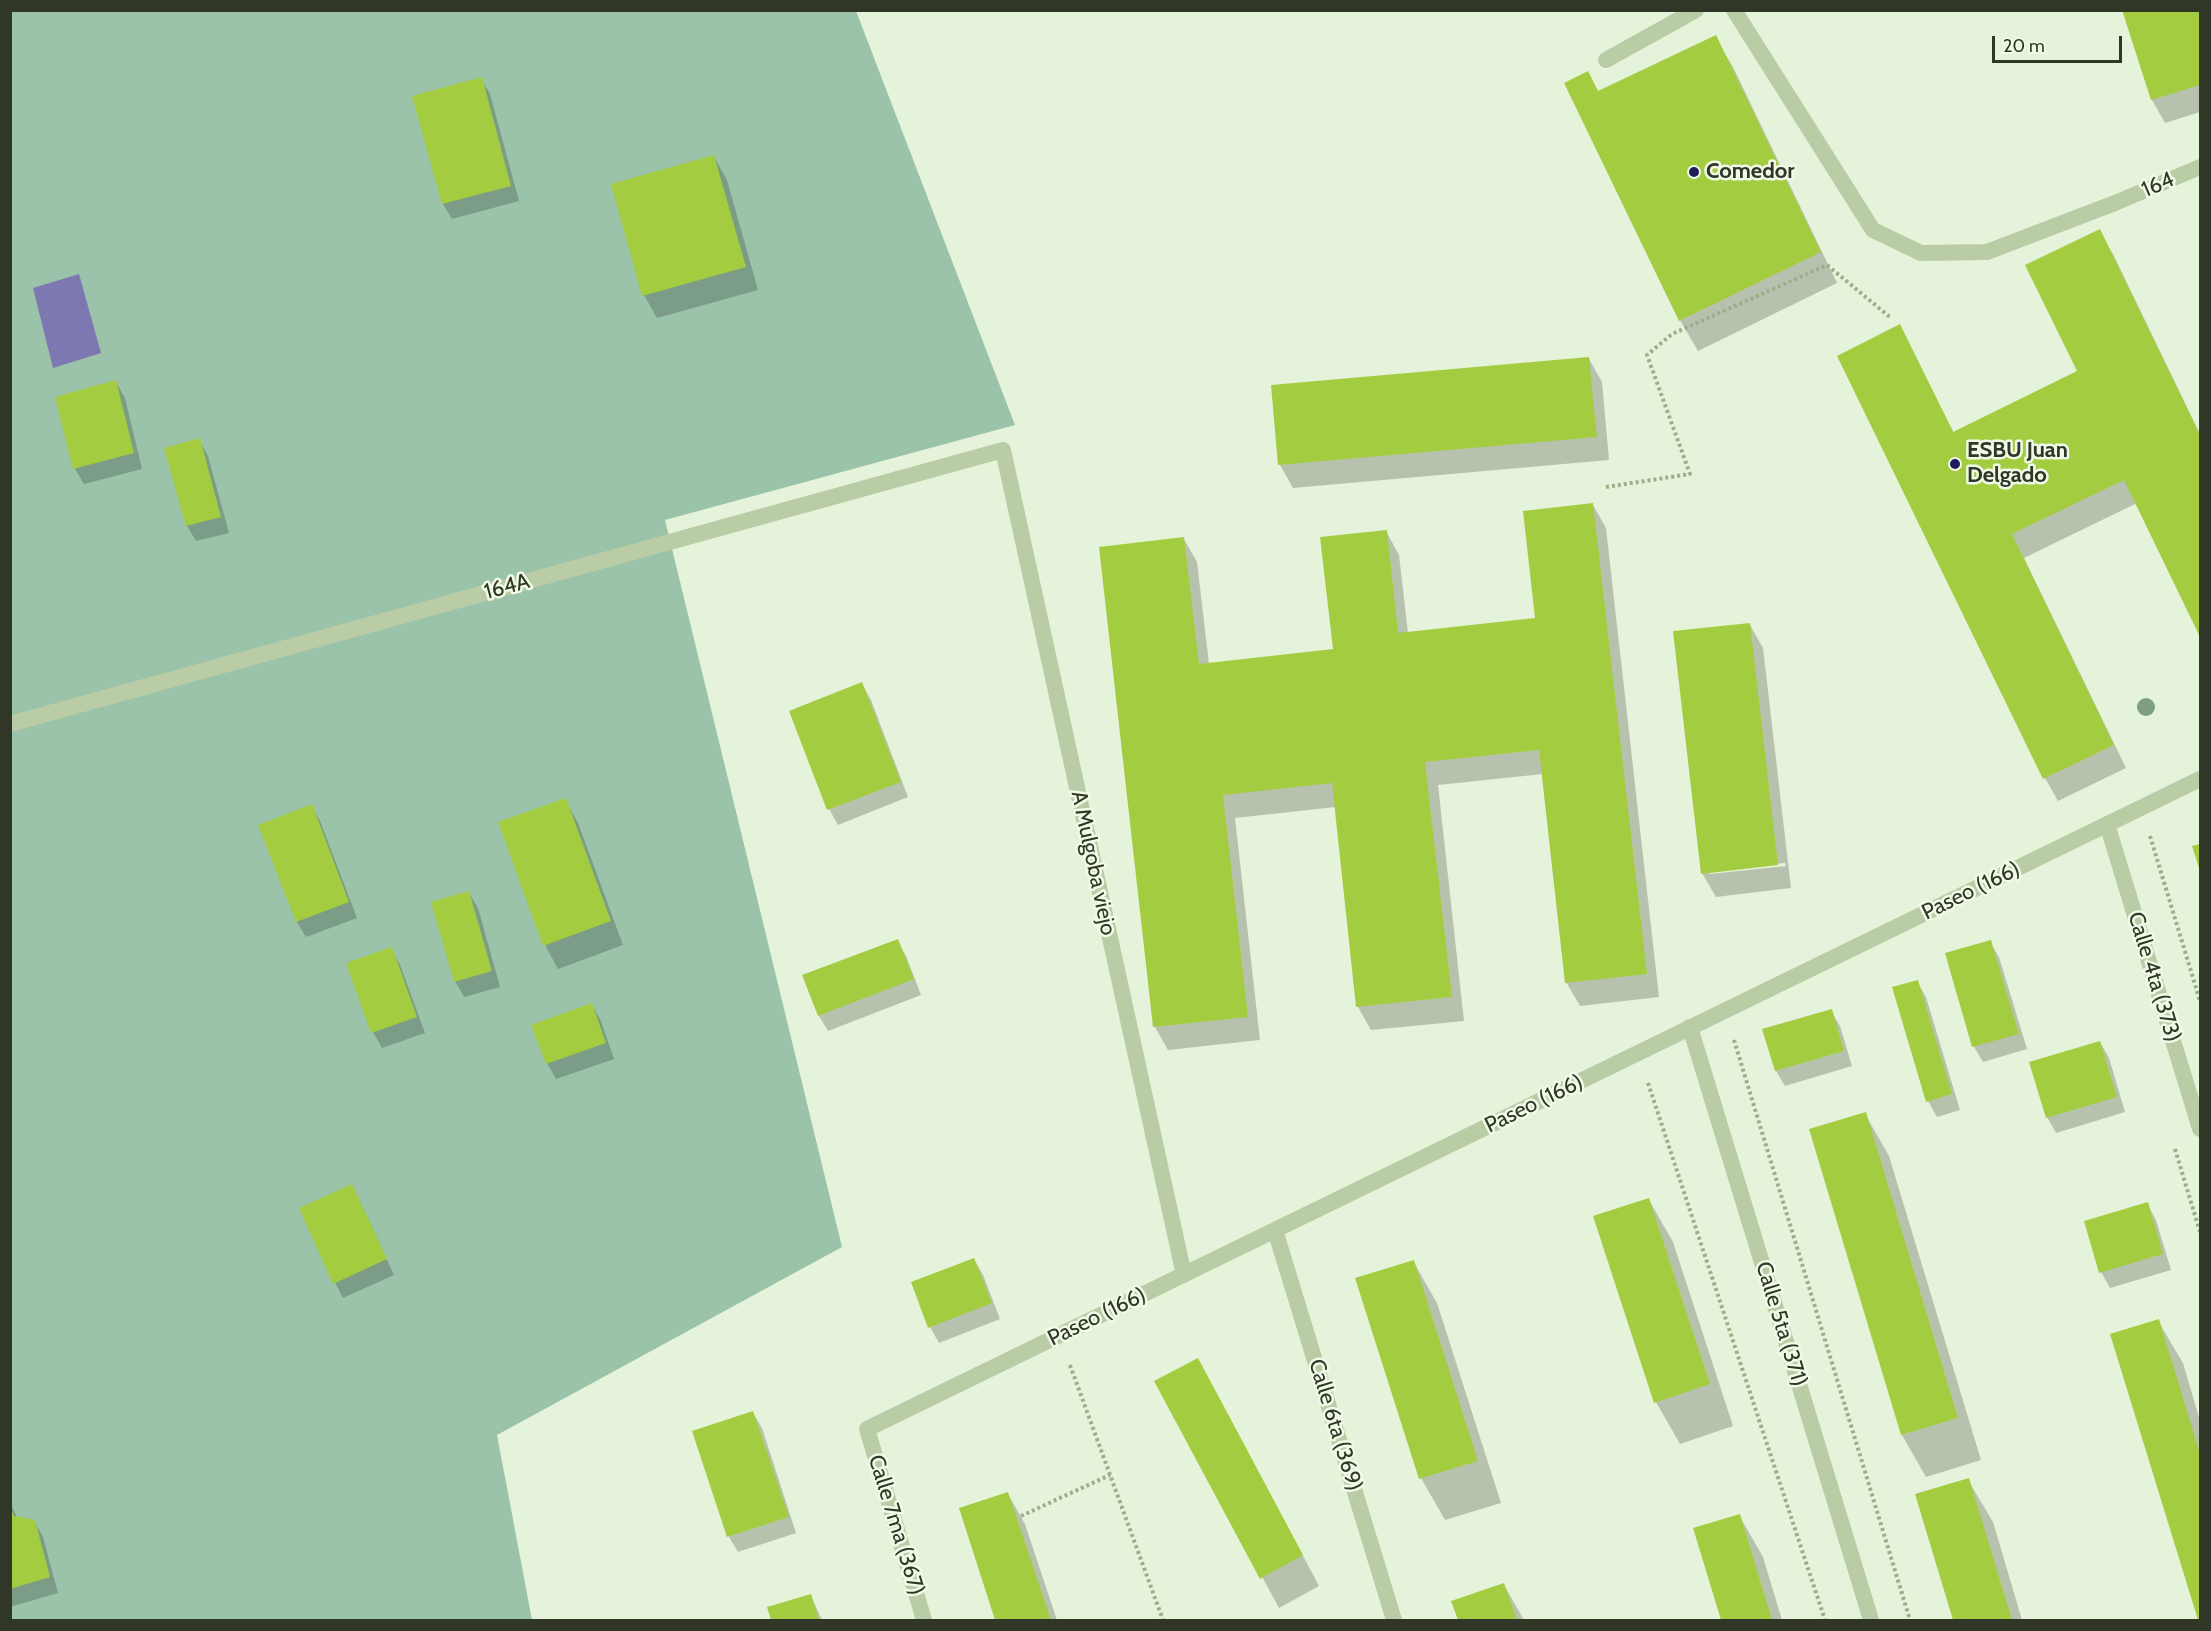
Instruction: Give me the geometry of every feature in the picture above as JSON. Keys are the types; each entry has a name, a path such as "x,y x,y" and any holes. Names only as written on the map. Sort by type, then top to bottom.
{"street":[{"path":"1606,60 1696,10"},
{"name":"164","path":"1734,10 1873,230 1921,253 1987,252 2115,203 2200,167"},
{"name":"164A","path":"10,724 1003,450"},
{"name":"A Mulgoba viejo","path":"1003,450 1184,1275"},
{"name":"Paseo (166)","path":"867,1429 2200,779"},
{"name":"Calle 4ta (373)","path":"2108,824 2200,1130"},
{"name":"Calle 5ta (371)","path":"1690,1027 1871,1620"},
{"name":"Calle 6ta (369)","path":"1275,1230 1394,1620"},
{"name":"Calle 7ma (367)","path":"867,1429 924,1620"}],"path":[{"path":"1606,487 1690,474 1647,356 1672,334 1827,266 1891,318"},
{"path":"2148,828 2200,1001"},
{"path":"1732,1034 1910,1620"},
{"path":"1648,1082 1825,1620"},
{"path":"2172,1140 2200,1232"},
{"path":"1061,1335 1163,1620"},
{"path":"1021,1516 1110,1475"}],"green space":[{"path":"11,11 856,11 1015,425 665,520 842,1247 497,1435 532,1620 11,1620"}],"shaded area":[{"path":"79,274 101,353 53,368 33,288"}],"building":[{"path":"2122,10 2200,10 2200,85 2151,100"},
{"name":"Comedor","path":"1716,35 1821,252 1679,321 1564,83 1588,71 1598,91"},
{"path":"482,77 511,186 442,204 412,96"},
{"path":"714,155 746,267 642,296 611,184"},
{"path":"2100,229 2200,435 2200,637 2124,480 2012,534 2114,745 2043,779 1837,356 1900,324 1953,432 2077,371 2025,265"},
{"path":"1589,357 1597,437 1278,465 1271,385"},
{"path":"116,380 134,453 73,469 55,397"},
{"path":"200,438 221,517 186,526 164,448"},
{"path":"1593,503 1647,974 1565,983 1539,750 1425,762 1452,997 1356,1007 1332,783 1223,795 1248,1017 1153,1027 1099,547 1184,537 1199,664 1333,649 1320,537 1387,530 1398,633 1535,618 1523,511"},
{"path":"1750,623 1778,865 1701,874 1673,631"},
{"path":"862,682 901,782 827,810 789,711"},
{"path":"566,798 611,921 543,946 498,822"},
{"path":"312,804 349,902 296,922 258,825"},
{"path":"2200,844 2200,871 2192,846"},
{"path":"469,891 492,971 454,982 431,902"},
{"path":"898,939 914,979 818,1016 802,975"},
{"path":"1991,940 2019,1034 1972,1047 1945,953"},
{"path":"392,947 417,1017 371,1033 346,963"},
{"path":"1918,980 1952,1094 1926,1102 1892,987"},
{"path":"592,1003 606,1043 546,1064 531,1025"},
{"path":"1832,1009 1844,1051 1775,1071 1762,1029"},
{"path":"2100,1041 2117,1097 2046,1118 2029,1062"},
{"path":"1866,1112 1958,1418 1901,1435 1809,1129"},
{"path":"352,1184 387,1259 333,1284 299,1208"},
{"path":"1649,1198 1710,1384 1654,1403 1593,1216"},
{"path":"2148,1202 2163,1254 2099,1273 2084,1221"},
{"path":"974,1258 992,1303 928,1328 911,1282"},
{"path":"1414,1260 1478,1461 1419,1479 1355,1278"},
{"path":"2159,1319 2200,1454 2200,1620 2198,1620 2110,1334"},
{"path":"1198,1358 1303,1555 1260,1579 1154,1381"},
{"path":"753,1411 789,1517 727,1537 692,1431"},
{"path":"1969,1478 2012,1620 1953,1620 1915,1494"},
{"path":"1008,1492 1051,1620 995,1620 959,1508"},
{"path":"10,1507 14,1516 35,1520 50,1577 10,1589"},
{"path":"1740,1514 1772,1620 1721,1620 1693,1528"},
{"path":"1504,1583 1517,1620 1458,1620 1451,1601"},
{"path":"811,1594 819,1620 771,1620 767,1607"}],"place":[{"name":"Comedor","path":"1694,172"},
{"name":"ESBU Juan Delgado","path":"1955,464"}]}
